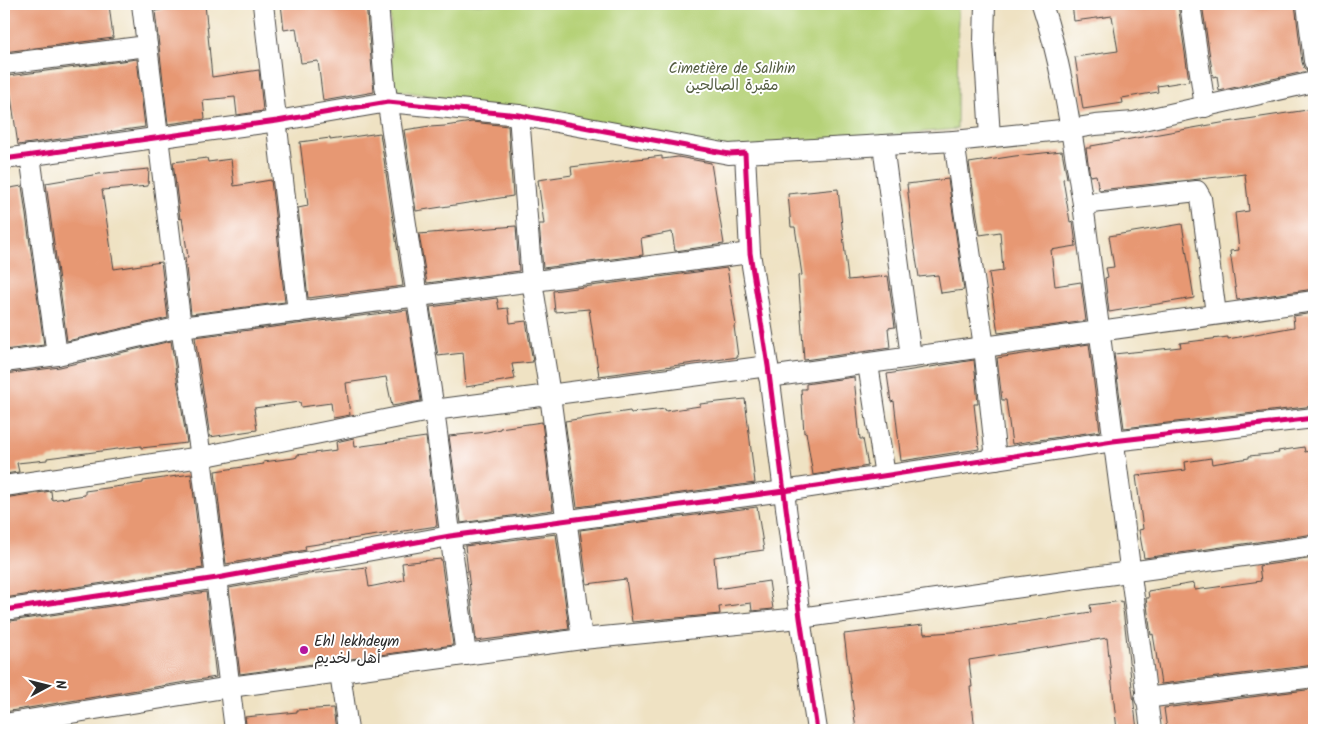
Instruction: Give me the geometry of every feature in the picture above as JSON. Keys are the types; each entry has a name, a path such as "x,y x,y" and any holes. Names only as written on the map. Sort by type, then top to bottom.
{"street":[{"path":"142,4 181,327 217,578 235,730"},
{"path":"263,4 298,312"},
{"path":"378,4 388,102 434,410 466,655"},
{"path":"985,4 984,41 990,136"},
{"path":"1042,4 1051,32 1071,129 1083,204 1145,698 1151,730"},
{"path":"1190,4 1205,107"},
{"path":"1307,4 1314,61"},
{"path":"4,64 147,46"},
{"path":"4,159 277,121 388,102 519,115 729,154 954,141 1134,122 1314,82"},
{"path":"519,115 532,281 550,395 582,639"},
{"path":"954,141 984,347 996,460"},
{"path":"883,145 911,357"},
{"path":"745,153 750,252 817,730"},
{"path":"30,155 57,355"},
{"path":"1083,204 1197,190 1201,198 1216,314"},
{"path":"4,362 57,355 181,327 750,252"},
{"path":"4,486 200,457 434,410 768,371 868,364 1314,301"},
{"path":"868,364 885,476"},
{"path":"4,610 217,578 450,536 784,491 1113,441 1314,418"},
{"path":"4,724 230,687 582,639 800,618 1314,546"},
{"path":"340,672 348,730"},
{"path":"1145,698 1314,677"}],"green space":[{"name":"Cimetière de Salihin مقبرة الصالحين","path":"390,4 958,4 957,129 727,150 392,89"}],"building":[{"path":"4,4 109,4 113,38 4,52"},
{"path":"176,4 205,4 212,77 259,70 263,111 237,115 235,97 203,100 205,119 168,124 155,11 176,7"},
{"path":"281,4 366,4 374,92 323,101 318,61 301,63 296,28 284,30"},
{"path":"1072,4 1178,4 1189,81 1157,86 1158,92 1122,98 1123,103 1083,109 1075,57 1118,51 1112,16 1074,21"},
{"path":"1202,4 1295,4 1302,62 1304,68 1308,71 1219,91 1217,76 1213,77"},
{"path":"137,59 145,127 18,145 8,76"},
{"path":"1314,109 1314,289 1237,300 1230,251 1239,250 1235,213 1249,211 1245,174 1099,190 1096,175 1090,176 1086,148 1091,148 1091,146"},
{"path":"472,122 508,126 513,196 416,211 404,130"},
{"path":"380,133 403,286 308,298 298,208 308,206 300,142"},
{"path":"1062,151 1067,178 1063,179 1070,222 1073,221 1076,246 1051,250 1055,286 1081,282 1086,321 998,333 989,273 1003,271 1000,232 980,235 969,163"},
{"path":"662,156 662,159 678,157 711,163 724,244 675,251 672,232 641,238 643,255 543,268 539,224 544,224 538,180 572,175 571,167"},
{"path":"207,158 208,162 231,159 234,186 271,180 285,302 191,314 185,258 188,257 182,218 180,219 173,162"},
{"path":"149,169 148,186 102,190 114,269 161,262 168,318 67,341 46,183 105,173"},
{"path":"948,179 964,290 941,293 938,275 919,277 907,184"},
{"path":"22,186 44,345 4,350 4,189"},
{"path":"838,189 848,280 888,276 895,327 888,328 890,348 804,360 798,276 802,275 795,227 791,227 788,194"},
{"path":"1182,224 1194,298 1109,312 1105,278 1108,277 1106,268 1114,267 1109,236"},
{"path":"516,226 519,271 427,283 419,234"},
{"path":"727,268 736,325 734,326 738,357 599,376 589,309 555,312 553,291"},
{"path":"497,298 499,309 508,308 510,323 526,321 533,362 512,364 515,379 466,387 463,353 438,356 430,307"},
{"path":"407,310 421,401 392,406 386,377 346,383 350,415 333,418 331,403 301,407 300,402 254,408 257,430 210,437 195,337"},
{"path":"1314,313 1314,406 1124,428 1114,354 1181,347 1180,343 1228,337 1228,339 1294,327 1293,316"},
{"path":"171,341 187,443 141,448 141,446 17,463 19,472 4,474 4,374 60,367"},
{"path":"1089,344 1100,431 1012,444 1006,400 1002,400 997,358"},
{"path":"974,360 978,404 974,404 979,449 901,461 894,401 891,402 887,374"},
{"path":"854,377 860,439 863,439 868,466 813,475 806,432 804,433 801,389 806,389 806,384"},
{"path":"745,399 755,483 577,507 565,421 630,411 631,413 665,409 666,411 700,406 700,404"},
{"path":"542,422 553,510 461,523 449,436 487,432 500,428"},
{"path":"426,437 437,526 305,546 306,550 226,564 215,471 264,464 263,462 294,458 297,455 337,450 336,442 354,438 355,447"},
{"path":"1304,447 1305,452 1314,450 1314,534 1144,558 1139,530 1143,529 1136,476 1186,470 1185,462 1211,458 1212,464"},
{"path":"191,474 203,568 4,598 4,498 51,491 52,500 85,495 85,491"},
{"path":"757,507 764,550 714,557 717,589 769,581 773,609 752,611 751,603 719,607 720,614 632,622 626,579 587,584 580,530"},
{"path":"556,534 569,629 476,641 465,546"},
{"path":"1314,558 1314,665 1161,684 1153,634 1151,635 1146,598 1149,598 1148,591 1194,583 1195,590 1261,581 1259,566"},
{"path":"441,559 453,645 240,674 229,588 309,574 366,567 369,587 404,580 402,563"},
{"path":"206,592 216,677 4,712 4,622"},
{"path":"1122,601 1137,730 1117,730 1107,638 969,660 975,730 856,730 844,634 923,625 924,634 966,631 1091,612 1090,605"},
{"path":"1314,689 1314,730 1167,730 1164,708"},
{"path":"333,708 336,730 247,730 245,717 297,712 297,710"}],"cycle path":[{"path":"4,159 277,121 388,102 519,115 729,154 745,153 750,253 768,366 800,618 817,730"},
{"path":"4,610 217,578 450,536 784,491 1113,441 1314,418"}],"place":[{"name":"Ehl lekhdeym أهل لخديم","path":"304,650"}]}
